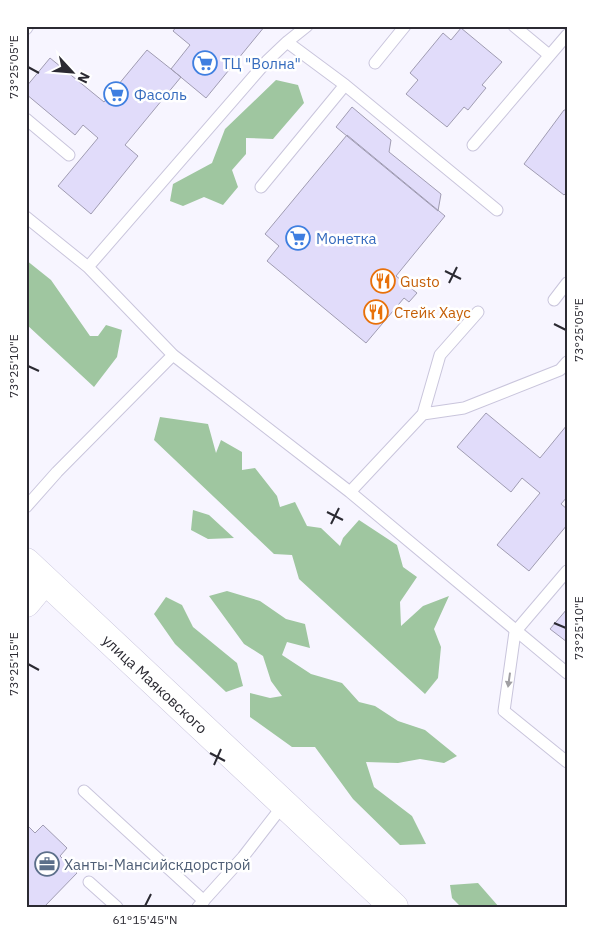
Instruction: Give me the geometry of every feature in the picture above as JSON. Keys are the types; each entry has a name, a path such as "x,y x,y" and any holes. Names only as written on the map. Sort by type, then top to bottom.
{"main road":[{"path":"26,603 36,571"},
{"name":"улица Маяковского","path":"36,571 390,905"}],"lane":[{"path":"88,267 260,69 287,42 307,26"},
{"path":"374,63 405,26"},
{"path":"514,26 549,55"},
{"path":"473,145 567,35"},
{"path":"287,42 345,85 497,210"},
{"path":"261,187 345,85"},
{"path":"26,119 69,155"},
{"path":"26,217 88,267 173,355 350,492 567,674"},
{"path":"554,300 567,283"},
{"path":"350,492 423,414 440,355 478,312"},
{"path":"26,507 57,472 173,355"},
{"path":"423,414 464,408 565,369"},
{"path":"567,571 516,632 504,710 567,762"},
{"path":"84,791 201,904 242,857 284,804"},
{"path":"89,882 117,907"}],"green space":[{"path":"276,80 298,85 304,103 273,139 246,138 246,154 232,170 238,187 223,205 204,197 183,206 170,201 173,184 212,163 225,129"},
{"path":"26,260 51,280 90,336 98,336 106,325 122,330 117,357 94,387 26,324"},
{"path":"160,417 208,424 216,453 221,440 242,452 242,470 255,468 277,496 280,507 295,502 307,526 321,528 340,546 343,538 359,520 397,545 403,567 417,577 400,602 401,626 423,606 449,596 434,629 441,647 438,678 425,694 299,579 292,555 274,554 154,440"},
{"path":"193,510 209,515 234,538 208,539 191,530"},
{"path":"227,591 260,601 286,619 305,624 310,648 287,642 282,655 311,674 342,683 359,702 375,706 398,721 425,730 457,756 444,763 420,759 398,763 366,762 374,787 412,816 426,844 400,845 353,799 315,747 292,747 250,717 250,693 270,698 282,696 271,681 263,656 244,644 209,596"},
{"path":"166,597 182,605 193,627 237,663 243,686 226,692 175,644 154,614"},
{"path":"478,883 499,907 461,907 452,898 450,885"}],"building":[{"name":"ТЦ \"Волна\"","path":"177,26 265,26 206,98 171,69 190,45 173,31"},
{"path":"461,28 502,62 482,85 486,88 468,110 464,107 447,127 406,94 418,80 410,73 443,33 451,40"},
{"path":"147,50 181,77 125,145 138,156 91,214 58,186 98,138 83,125 75,135 26,94 26,87 50,58 104,102"},
{"path":"352,107 391,140 389,152 441,194 438,211 336,127"},
{"path":"564,110 567,110 567,192 564,195 524,164"},
{"path":"347,135 445,216 396,276 417,293 409,302 404,298 366,343 267,261 279,246 265,234"},
{"path":"486,413 540,458 567,425 567,497 561,504 567,509 567,525 529,571 497,545 540,493 522,478 511,492 457,447"},
{"path":"567,609 567,642 550,629"},
{"name":"Ханты-Мансийскдорстрой","path":"26,824 35,833 43,825 67,848 60,856 77,873 44,907 26,907"}],"place":[{"name":"ТЦ \"Волна\"","path":"205,63"},
{"name":"Фасоль","path":"116,94"},
{"name":"Монетка","path":"298,238"},
{"name":"Gusto","path":"383,281"},
{"name":"Стейк Хаус","path":"376,312"},
{"name":"Ханты-Мансийскдорстрой","path":"47,864"}]}
